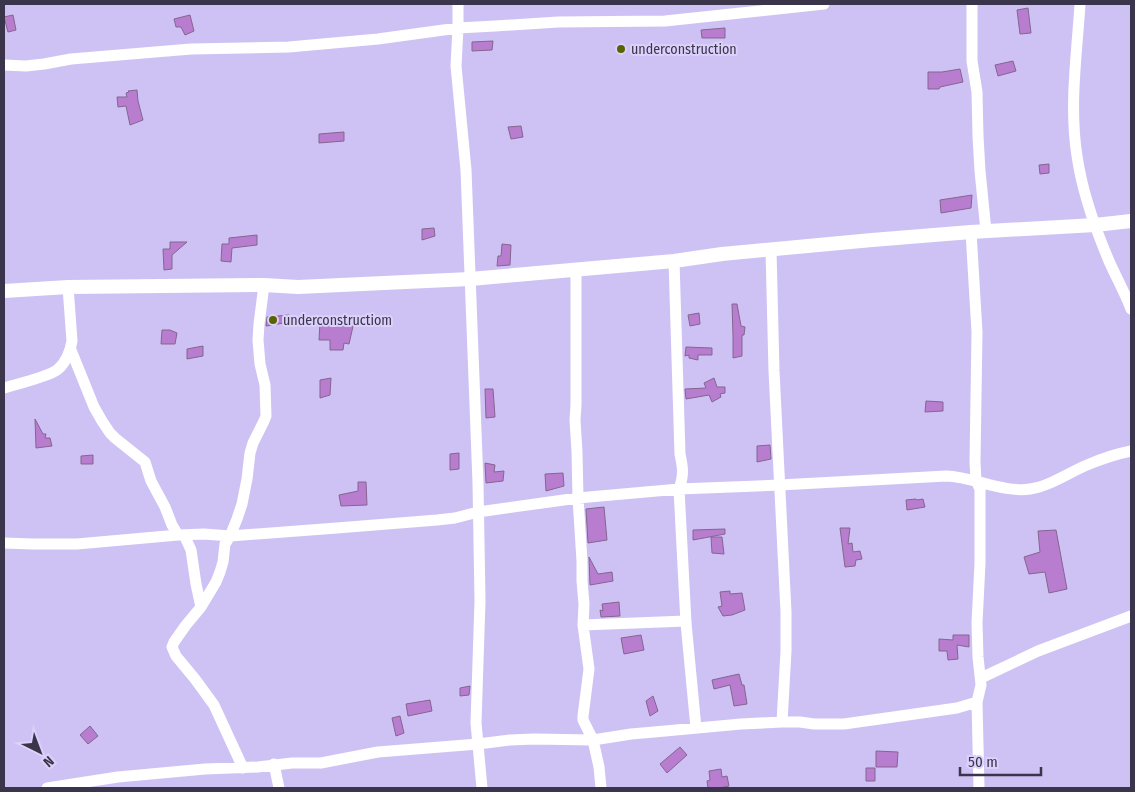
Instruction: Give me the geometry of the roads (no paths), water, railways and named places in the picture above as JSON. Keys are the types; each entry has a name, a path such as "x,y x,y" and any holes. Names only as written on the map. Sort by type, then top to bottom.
{"street":[{"path":"458,4 456,66 466,170 478,483 480,601 476,723 482,788"},
{"path":"4,65 26,66 71,59 191,49 289,47 378,39 458,28 558,22 666,21 824,4"},
{"path":"972,4 972,61 978,92 978,136 986,231"},
{"path":"1080,4 1073,91 1076,154 1095,225 1109,262 1131,309"},
{"path":"4,291 68,287 264,285 304,287 470,279 674,261 722,254 872,240 1131,221"},
{"path":"972,232 977,332 975,462 976,481 980,489 980,563 977,623 981,678 977,702 979,788"},
{"path":"770,250 786,612 782,722"},
{"path":"674,261 680,454 683,467 683,477 679,489 686,621 696,728"},
{"path":"576,270 575,420 584,604 583,625 589,669 583,720 593,740 601,788"},
{"path":"243,768 214,705 176,656 173,649 174,642 201,607 220,572 225,544 242,504 250,453 266,416 265,385 260,364 258,340 264,285"},
{"path":"4,388 45,375 57,370 62,365 71,350 72,341 68,287"},
{"path":"71,350 94,407 102,421 115,438 145,462 151,481 172,525 191,550 201,607"},
{"path":"4,543 77,544 181,535 230,536 437,520 478,512 578,498 679,489 946,476 1017,490 1032,488 1054,481 1087,465 1131,451"},
{"path":"981,678 1038,651 1131,616"},
{"path":"583,625 686,621"},
{"path":"47,788 118,777 205,769 258,767 274,764 321,763 378,752 518,740 593,740 632,734 782,722 844,724 957,708 977,702"},
{"path":"274,764 279,788"}],"place":[{"name":"underconstruction","path":"621,49"},
{"name":"underconstructiom","path":"273,320"}]}
